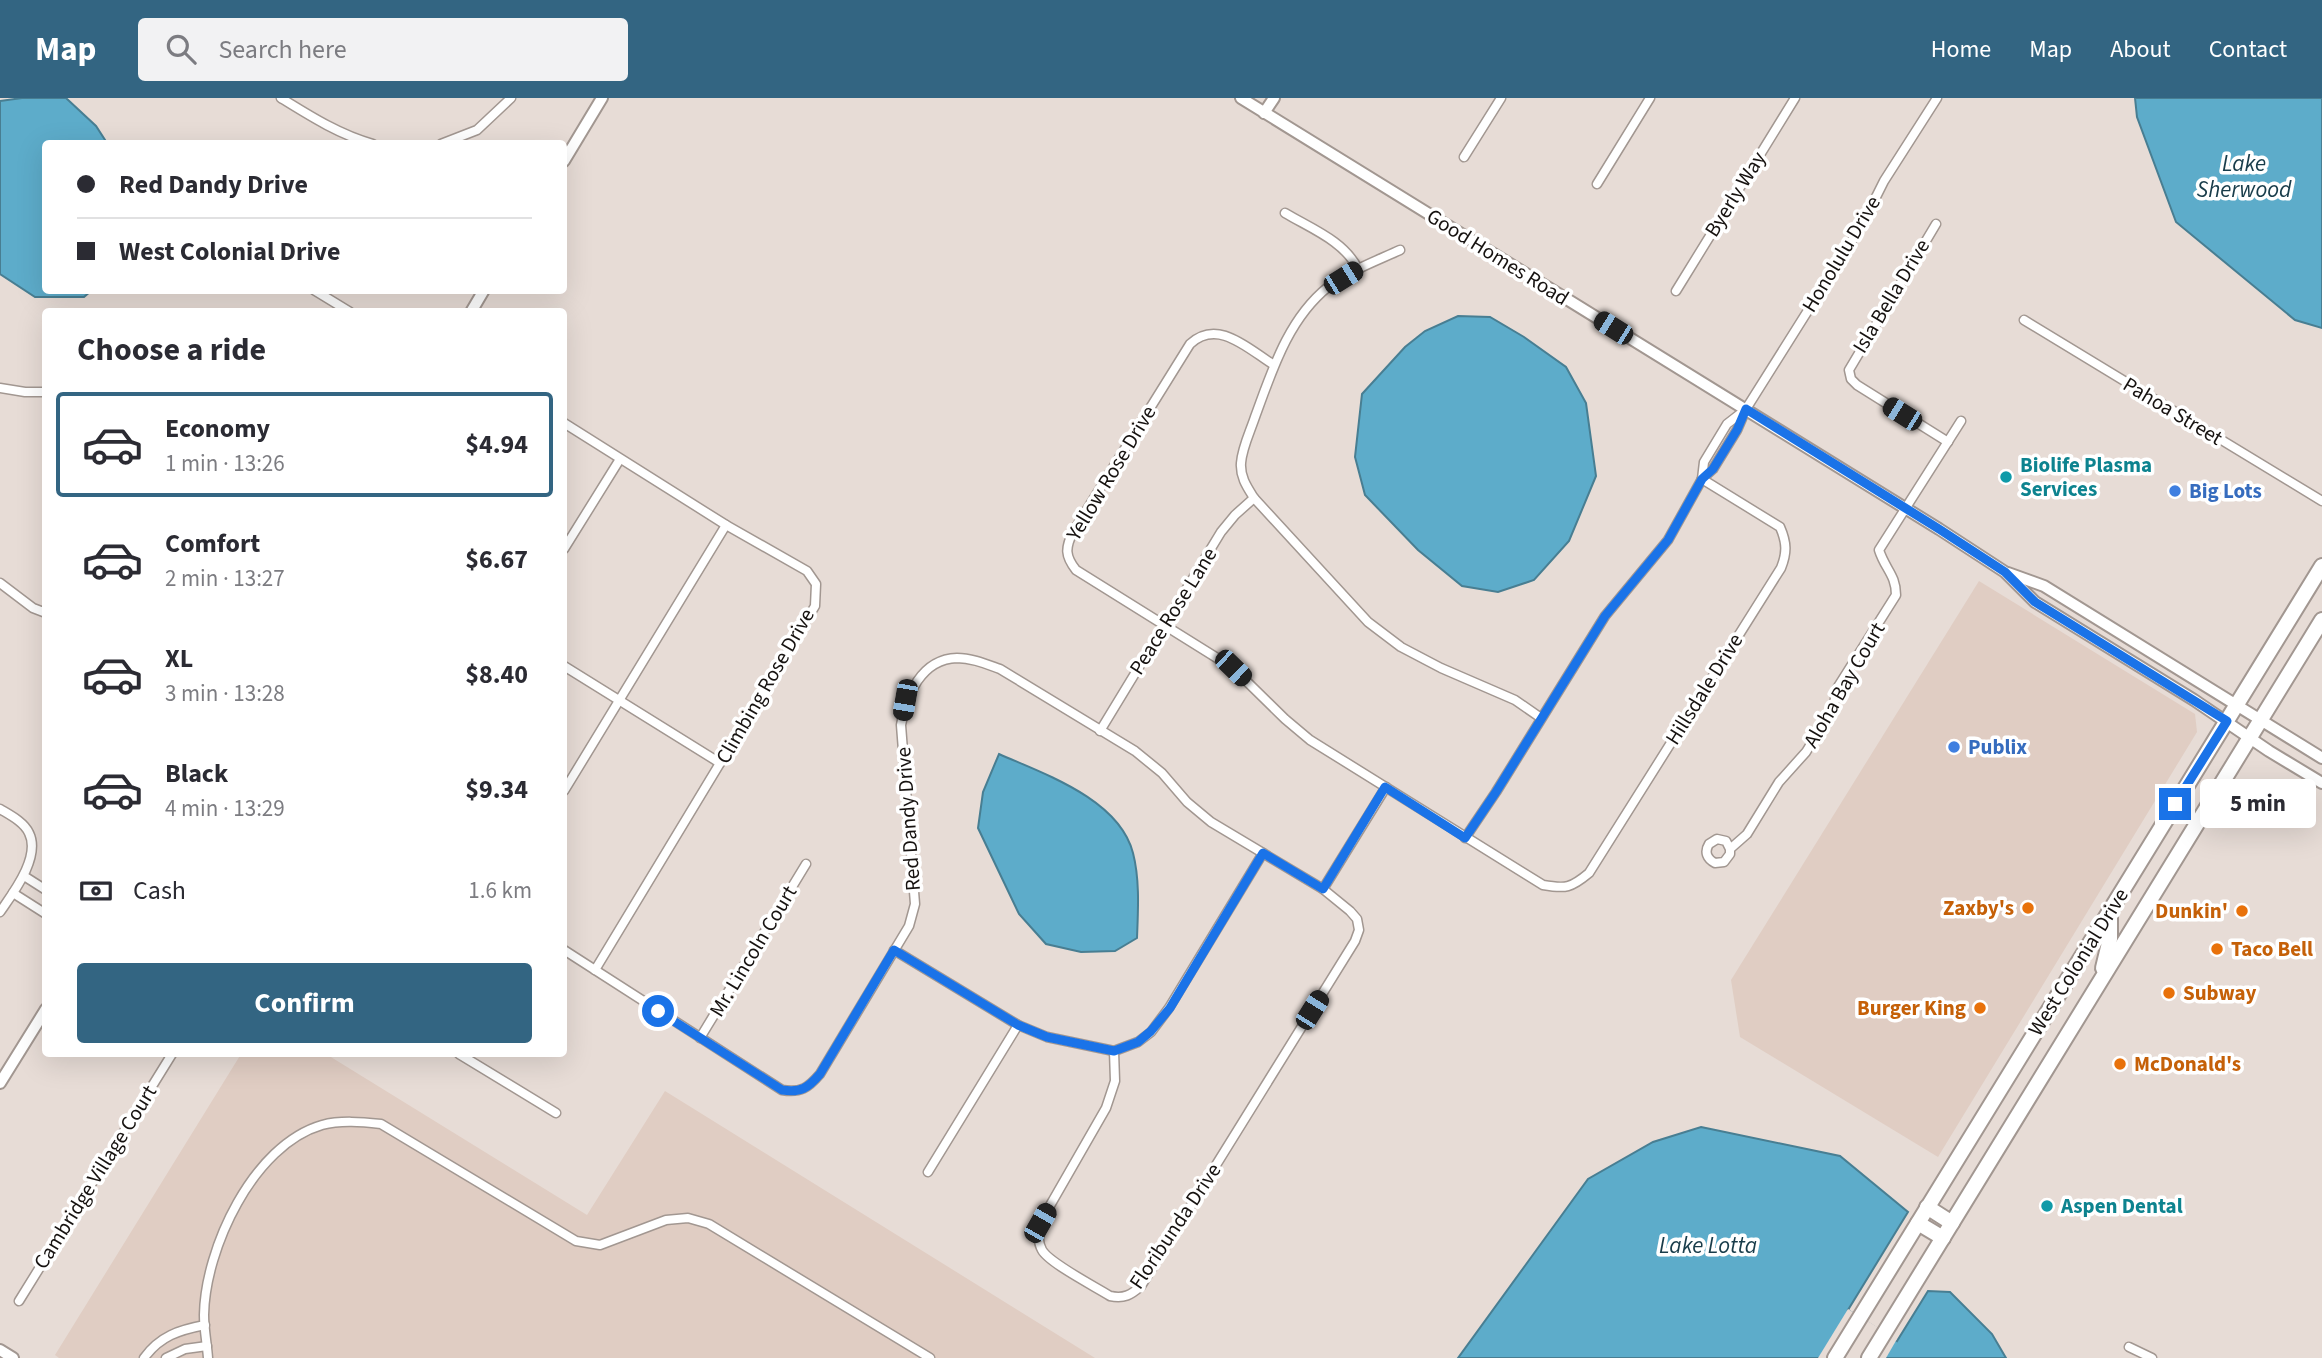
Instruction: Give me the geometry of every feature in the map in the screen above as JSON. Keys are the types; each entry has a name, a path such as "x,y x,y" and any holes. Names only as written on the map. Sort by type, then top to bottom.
{"highway":[{"name":"West Colonial Drive","path":"1835,1358 2322,565"},
{"name":"West Colonial Drive","path":"1869,1358 2322,620"},
{"path":"2099,983 2110,939 2110,910"},
{"path":"1927,1208 1952,1223"},
{"path":"1918,1223 1942,1238"}],"street":[{"path":"281,98 314,118 360,140"},
{"path":"451,140 477,130 511,98"},
{"path":"567,156 602,98"},
{"name":"Good Homes Road","path":"1241,98 2005,572 2044,586 2322,758"},
{"path":"1265,113 1273,98"},
{"path":"1464,157 1501,98"},
{"path":"1597,184 1650,98"},
{"name":"Honolulu Drive","path":"1465,838 1605,616 1668,540 1702,479 1704,462 1727,424 1746,409 1863,223 1884,181 1937,98"},
{"name":"Byerly Way","path":"1676,290 1793,99"},
{"path":"1285,214 1342,246 1358,269"},
{"name":"Isla Bella Drive","path":"1936,224 1851,362 1849,370 1850,379 1857,385 1948,442"},
{"path":"1400,250 1358,269 1328,287 1307,309 1287,338 1274,365 1244,449 1241,466 1244,481 1254,498 1368,622 1401,647 1441,668 1515,700 1541,718"},
{"path":"321,294 343,308"},
{"name":"Pahoa Street","path":"2024,320 2322,501"},
{"name":"Yellow Rose Drive","path":"1274,365 1226,335 1212,332 1200,335 1190,344 1067,545 1067,558 1076,570 1233,668 1310,740 1534,881"},
{"path":"0,388 42,392"},
{"path":"1905,510 1961,421"},
{"name":"Climbing Rose Drive","path":"567,425 726,525 807,571 816,584 815,606 595,970"},
{"path":"567,544 620,458"},
{"name":"Hillsdale Drive","path":"1534,881 1561,888 1574,885 1589,873 1781,568 1786,555 1786,540 1780,527 1702,479"},
{"name":"Peace Rose Lane","path":"1100,731 1222,532 1235,515 1254,498"},
{"name":"Aloha Bay Court","path":"1730,849 1747,834 1779,782 1806,752 1834,706 1836,690 1896,595 1896,581 1883,564 1879,550 1905,510"},
{"path":"567,786 726,525"},
{"name":"Good Homes Road","path":"2005,572 2035,602 2322,783"},
{"path":"0,583 33,608 42,611"},
{"name":"Red Dandy Drive","path":"567,952 782,1090 797,1092 810,1086 820,1074 909,926 915,904 901,725 905,700 920,677 938,662 957,658 1000,669 1135,751 1162,773 1187,802 1211,822 1323,889"},
{"path":"567,668 720,763"},
{"path":"1323,889 1385,787"},
{"path":"0,809 17,820 29,833 33,850 24,876 0,912"},
{"path":"894,950 1018,1025 1047,1037 1114,1051 1138,1042 1170,1008 1263,853"},
{"name":"Mr. Lincoln Court","path":"700,1038 806,864"},
{"path":"24,876 42,887"},
{"name":"Floribunda Drive","path":"1114,1051 1115,1081 1106,1108 1040,1223 1038,1239 1042,1251 1051,1259 1110,1296 1120,1298 1141,1286 1355,940 1359,930 1357,919 1323,889"},
{"path":"13,893 42,911"},
{"path":"0,1083 42,1015"},
{"path":"928,1172 1018,1025"},
{"name":"Cambridge Village Court","path":"19,1301 170,1057"},
{"path":"464,1057 556,1113"},
{"path":"208,1358 204,1314 213,1262 226,1223 265,1164 292,1140 322,1125 355,1122 381,1124 576,1241 600,1245 666,1220 688,1218 709,1224 930,1358"},
{"path":"144,1358 155,1344 168,1335 205,1325"},
{"path":"166,1358 185,1349 207,1346"},
{"path":"2129,1347 2152,1358"},
{"path":"0,1350 13,1358"}],"shaded area":[{"path":"1979,581 2195,714 2197,732 1938,1157 1740,1037 1731,980"},
{"path":"239,1057 331,1057 587,1215 665,1091 1095,1358 59,1358 55,1355"}],"water":[{"path":"66,98 96,126 105,140 42,140 42,294 88,294 84,297 35,297 0,274 0,101"},
{"name":"Lake Sherwood","path":"2135,98 2322,98 2322,328 2295,320 2176,222 2137,117"},
{"path":"1458,316 1490,317 1524,337 1566,367 1586,403 1596,476 1569,541 1534,580 1498,592 1462,586 1418,550 1365,495 1355,457 1362,394 1405,347 1425,331"},
{"path":"999,754 1078,791 1096,803 1125,834 1133,853 1137,874 1137,938 1115,951 1081,952 1046,944 1019,914 978,828 983,792"},
{"name":"Lake Lotta","path":"1701,1127 1840,1156 1908,1212 1848,1310 1897,1341 1928,1291 1950,1292 1992,1334 2006,1358 1458,1358 1588,1179 1653,1142"}],"pier":[{"path":"1848,1309 1897,1339 1886,1358 1818,1358"}],"place":[{"name":"Biolife Plasma Services","path":"2006,477"},
{"name":"Big Lots","path":"2175,491"},
{"name":"Publix","path":"1954,747"},
{"name":"Zaxby's","path":"2028,908"},
{"name":"Dunkin'","path":"2242,911"},
{"name":"Taco Bell","path":"2217,949"},
{"name":"Subway","path":"2169,993"},
{"name":"Burger King","path":"1980,1008"},
{"name":"McDonald's","path":"2120,1064"},
{"name":"Aspen Dental","path":"2047,1206"}],"route":[{"path":"658,1011 782,1090 797,1092 810,1086 820,1074 894,950 1018,1025 1047,1037 1114,1051 1138,1042 1170,1008 1263,853 1323,889 1385,787 1465,838 1605,616 1668,540 1702,479 1713,469 1737,430 1746,409 2005,572 2035,602 2227,721 2175,804"}]}
